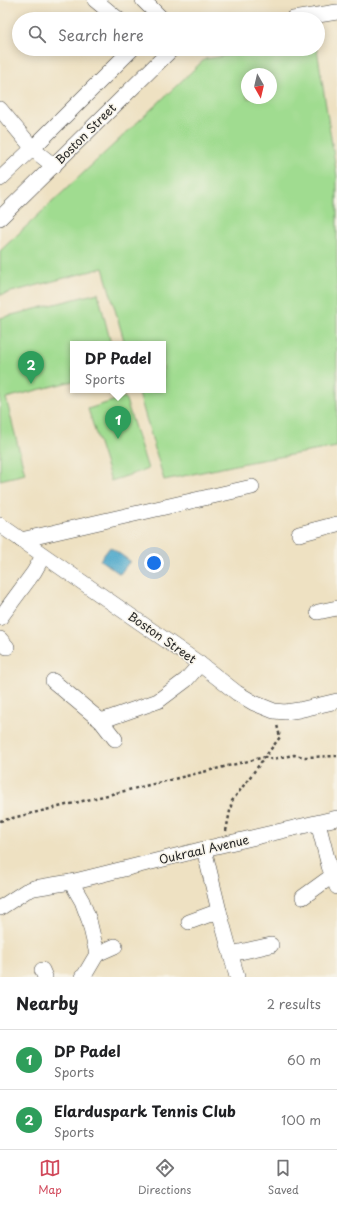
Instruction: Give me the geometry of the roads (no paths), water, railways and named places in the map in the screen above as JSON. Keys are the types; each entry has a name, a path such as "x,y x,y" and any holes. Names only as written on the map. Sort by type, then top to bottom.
{"street":[{"path":"95,0 110,12"},
{"path":"143,0 155,12"},
{"path":"325,14 337,12"},
{"path":"0,179 125,56"},
{"name":"Boston Street","path":"0,218 165,56"},
{"path":"0,109 41,157 54,166"},
{"path":"21,540 252,487"},
{"path":"299,534 337,524"},
{"name":"Boston Street","path":"0,525 200,664 237,693 254,703 274,711 285,712 337,701"},
{"path":"0,618 34,572 43,556"},
{"path":"318,612 337,608"},
{"path":"101,721 158,701 186,680 200,664"},
{"path":"53,681 101,721 115,739"},
{"name":"Oukraal Avenue","path":"0,908 26,891 34,888 71,882 337,818"},
{"path":"303,897 335,882 331,849 318,823"},
{"path":"204,849 237,977"},
{"path":"71,882 82,901 89,920 97,954"},
{"path":"189,922 219,911"},
{"path":"231,954 271,945"},
{"path":"83,977 97,954 115,946"}],"water":[{"path":"110,547 130,561 120,574 100,560"}],"place":[{"name":"Elarduspark Tennis Club","path":"31,384"},
{"name":"DP Padel","path":"118,439"}]}
